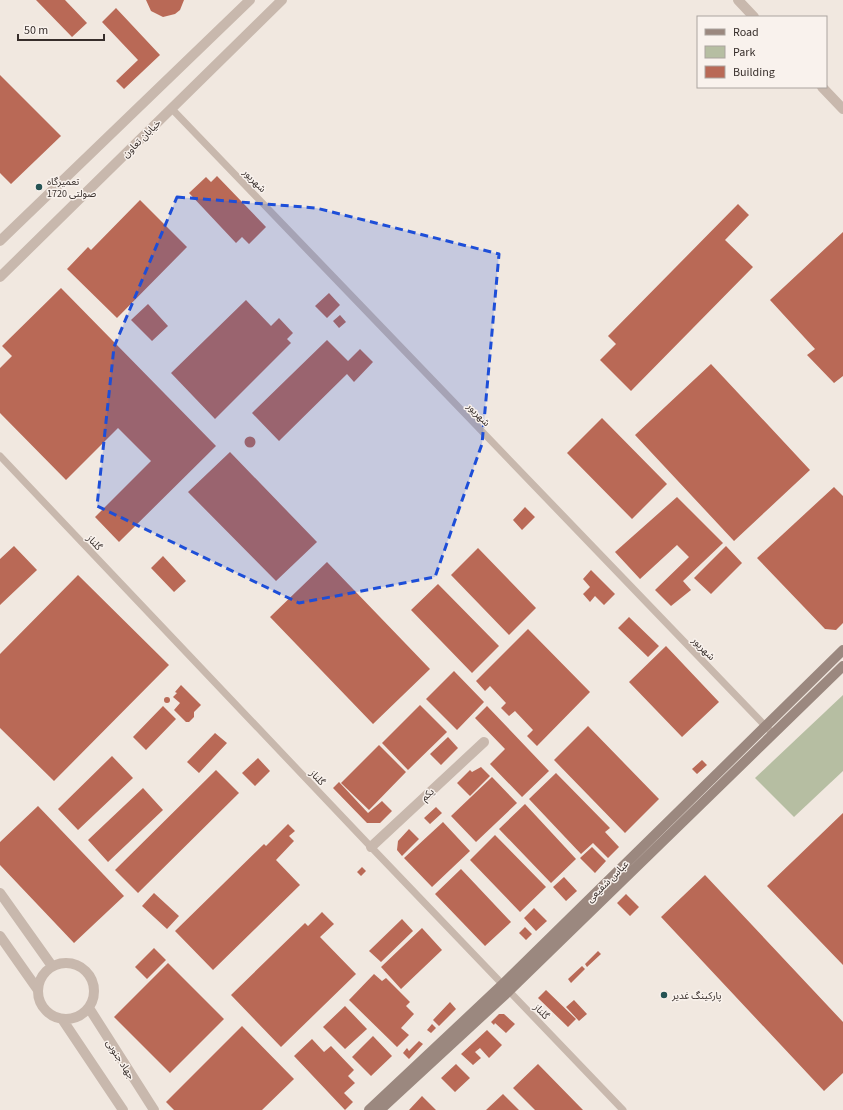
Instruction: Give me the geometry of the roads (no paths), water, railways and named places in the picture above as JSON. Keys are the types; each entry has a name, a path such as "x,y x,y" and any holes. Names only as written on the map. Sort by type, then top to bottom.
{"main road":[{"name":"عباس شفیعی","path":"369,1110 506,988 765,726 843,650"},
{"name":"عباس شفیعی","path":"380,1110 843,666"}],"street":[{"path":"0,241 250,0"},
{"name":"خیابان تعاون","path":"0,277 282,0"},
{"path":"738,0 753,16"},
{"path":"823,88 843,109"},
{"name":"یکم","path":"370,847 484,742"},
{"path":"0,893 52,966"},
{"path":"0,936 38,990"},
{"path":"59,963 75,964 87,972 92,978 94,993 89,1008 80,1016 62,1019 47,1012 40,1003 38,990 40,980 46,970 52,966 59,963"},
{"name":"جهاد جنوبی","path":"89,1008 154,1110"},
{"path":"62,1019 123,1110"}],"lane":[{"name":"شهریور","path":"171,108 773,734"},
{"name":"گلناز","path":"0,456 370,847 623,1110"}],"place":[{"name":"تعمیرگاه 1720 صولتی","path":"39,187"},
{"name":"پارکینگ غدیر","path":"664,995"}]}
